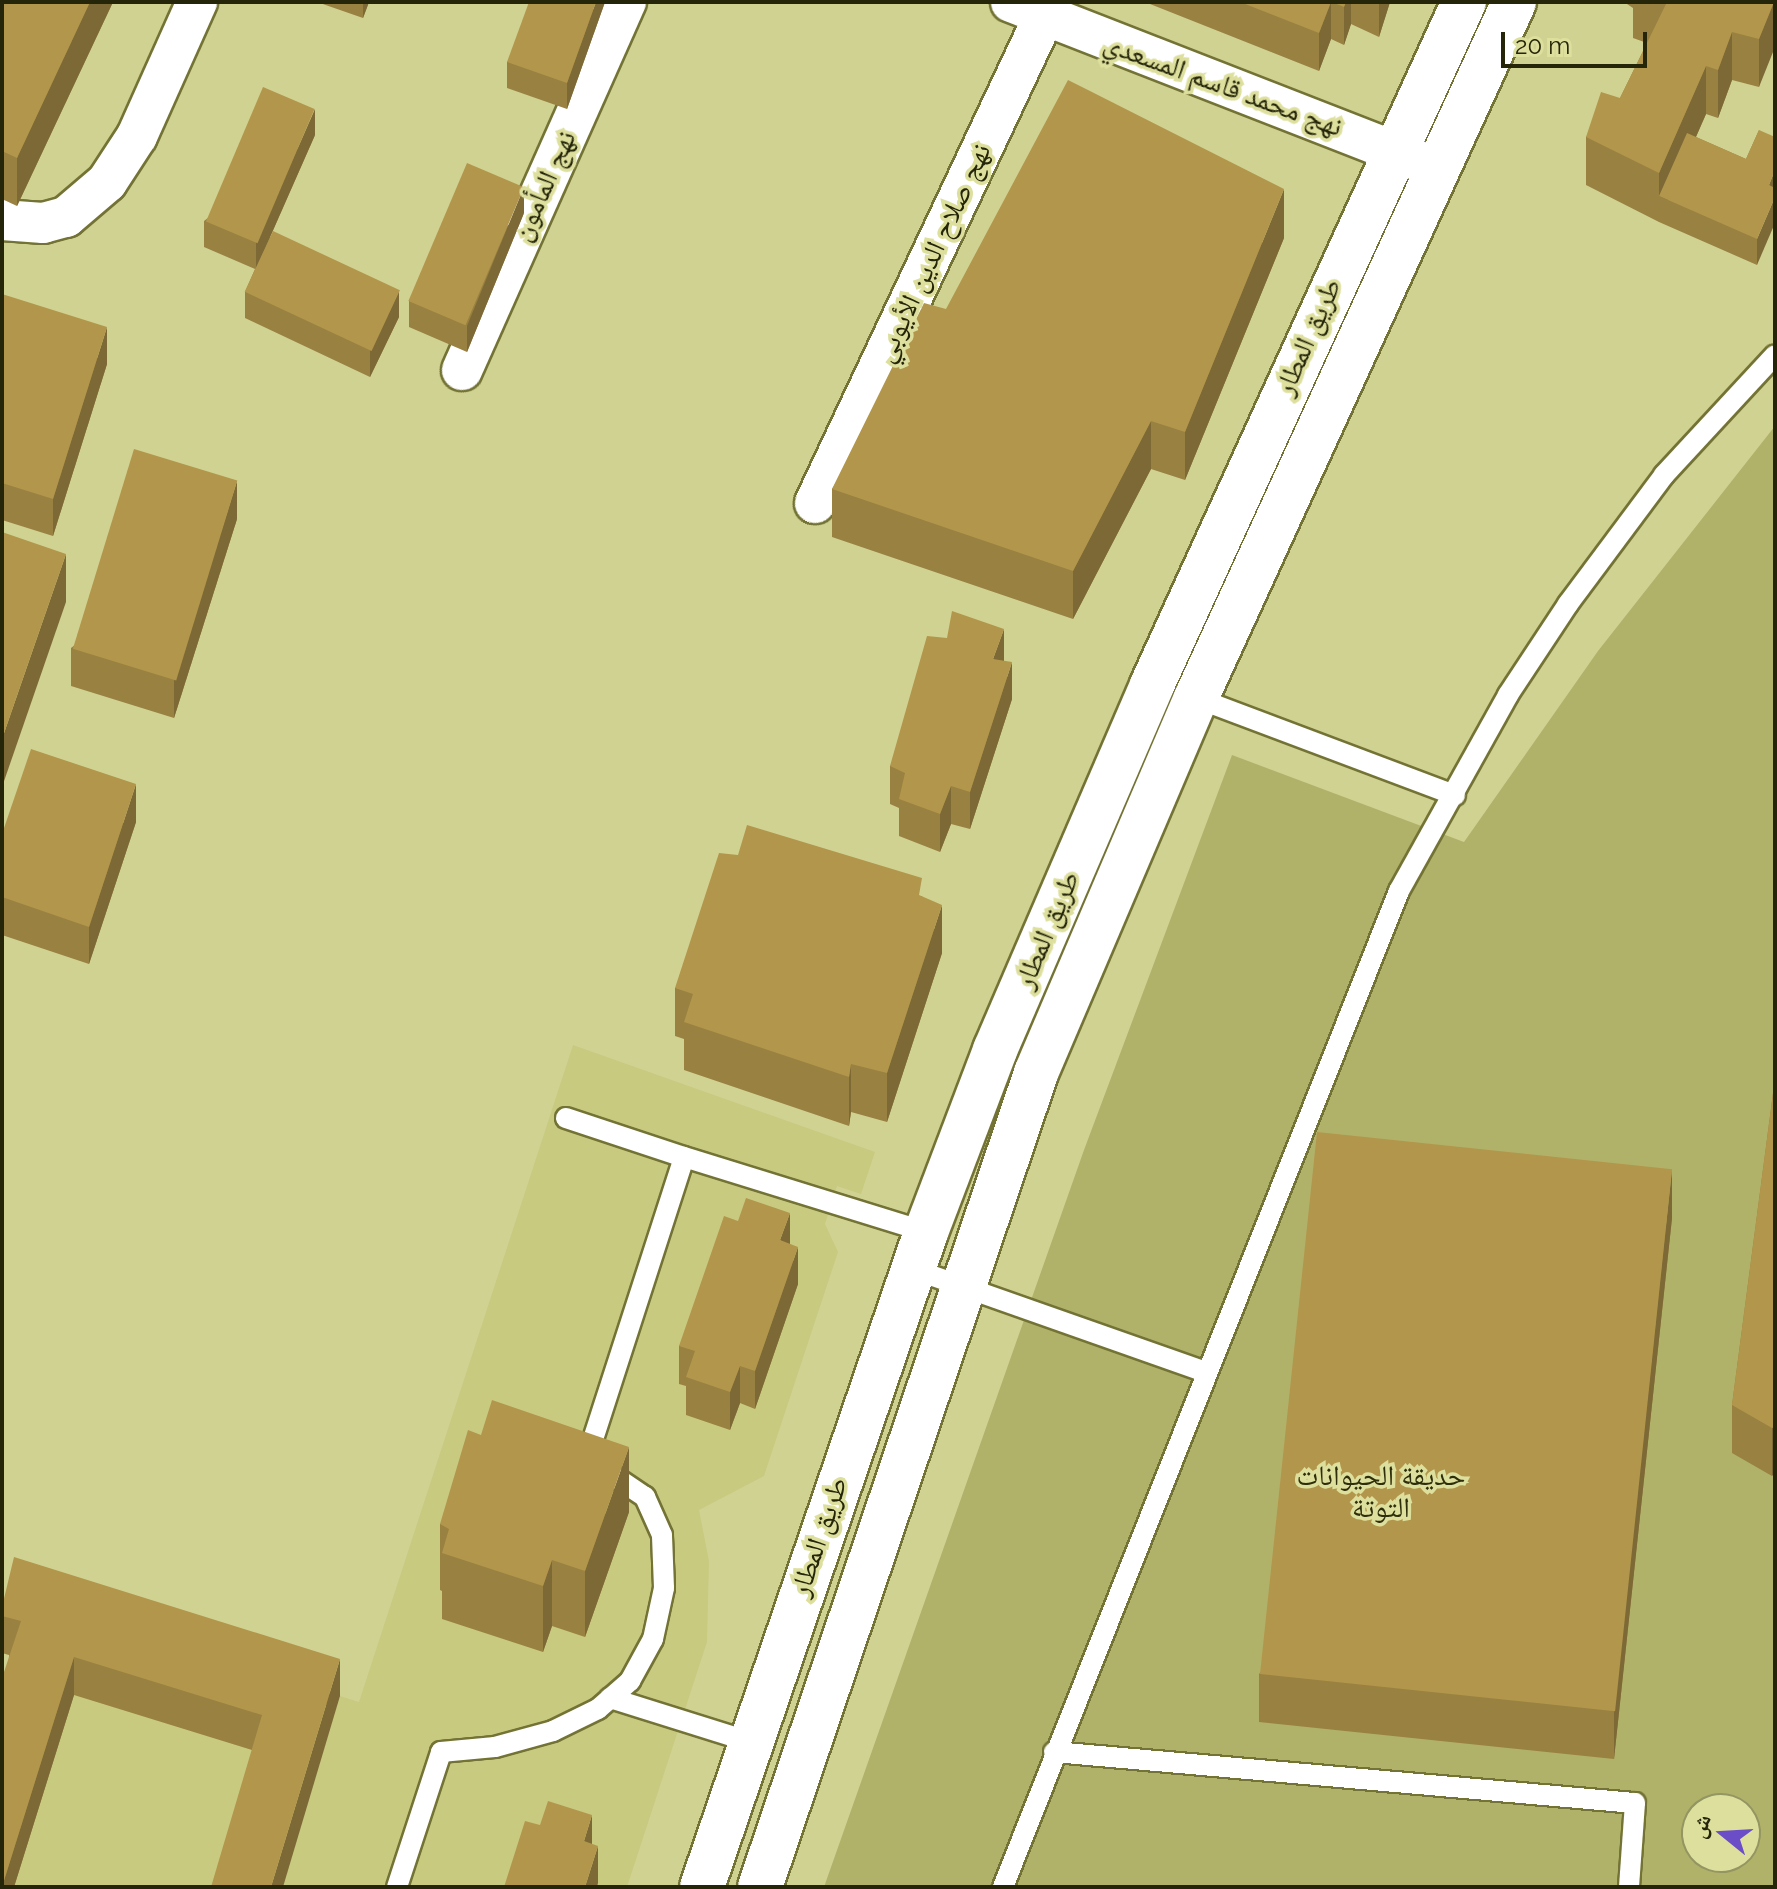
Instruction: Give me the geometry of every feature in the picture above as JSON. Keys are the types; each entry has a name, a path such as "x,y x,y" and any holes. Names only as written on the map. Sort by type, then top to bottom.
{"main road":[{"name":"طريق المطار","path":"702,1887 747,1741 919,1250 995,1050 1152,685 1393,148 1464,2"},
{"name":"طريق المطار","path":"760,1887 1036,1073 1196,698 1514,2"}],"street":[{"path":"2,220 43,223 66,217 107,182 137,136 197,2"},
{"name":"نهج المأمون","path":"462,370 626,2"},
{"name":"نهج محمد قاسم المسعدي","path":"1035,7 1393,148 1436,168"},
{"name":"نهج صلاح الدين الأيوبي","path":"815,503 1035,7"}],"lane":[{"path":"1003,1887 1205,1372 1399,891 1508,695 1568,604 1664,475 1775,355"},
{"path":"1152,685 1196,698 1455,795"},
{"path":"566,1118 684,1157 919,1250 963,1286 1205,1372"},
{"path":"586,1461 684,1157"},
{"path":"397,1887 441,1752 495,1747 553,1731 610,1698 630,1681 653,1639 664,1588 662,1535 645,1497 586,1461 559,1451"},
{"path":"610,1698 747,1741"},
{"path":"1054,1752 1635,1803 1629,1887"}],"shaded area":[{"path":"573,1045 875,1152 861,1194 837,1186 825,1224 838,1252 764,1476 699,1510 709,1561 707,1642 627,1887 2,1887 20,1658 2,1653 2,1645 14,1594 359,1702"}],"green space":[{"name":"حديقة الحيوانات التوتة","path":"1775,426 1775,1887 824,1887 1084,1150 1232,755 1464,842 1598,651"}],"building":[{"path":"2,2 90,2 17,158 2,151"},
{"path":"529,2 596,2 567,83 507,62"},
{"path":"1240,2 1331,2 1319,33"},
{"path":"1667,2 1774,2 1759,39 1732,32 1718,70 1706,66 1659,173 1586,137 1601,92 1620,98"},
{"path":"1068,80 1284,189 1185,432 1151,421 1073,571 832,489 924,303 946,309"},
{"path":"263,87 315,109 258,243 206,221"},
{"path":"1759,130 1775,137 1775,170 1769,185 1775,188 1775,197 1757,239 1659,196 1687,133 1746,159"},
{"path":"467,163 524,187 465,325 408,301"},
{"path":"273,231 400,290 372,351 245,292"},
{"path":"2,294 107,327 53,499 2,483"},
{"path":"134,449 237,481 176,680 73,649"},
{"path":"2,532 66,554 2,739"},
{"path":"952,611 1004,629 993,659 1012,662 970,792 951,786 940,814 899,799 905,773 890,766 927,636 947,638"},
{"path":"31,749 136,784 89,927 2,897 2,834"},
{"path":"747,825 922,878 919,895 942,905 887,1073 851,1064 849,1077 684,1022 693,994 675,988 719,853 738,855"},
{"path":"1775,1078 1775,1427 1772,1428 1732,1405"},
{"path":"1317,1132 1672,1169 1615,1711 1260,1674"},
{"path":"746,1198 790,1213 780,1240 798,1247 755,1371 740,1366 730,1392 686,1377 695,1351 679,1346 724,1216 738,1221"},
{"path":"492,1400 629,1447 585,1571 552,1560 543,1586 442,1553 449,1529 440,1524 468,1430 481,1435"},
{"path":"14,1557 340,1659 271,1887 211,1887 262,1715 74,1657 2,1887 2,1678 21,1621 2,1616 2,1607"},
{"path":"548,1801 592,1815 584,1841 598,1846 585,1887 504,1887 525,1821 540,1825"}]}
